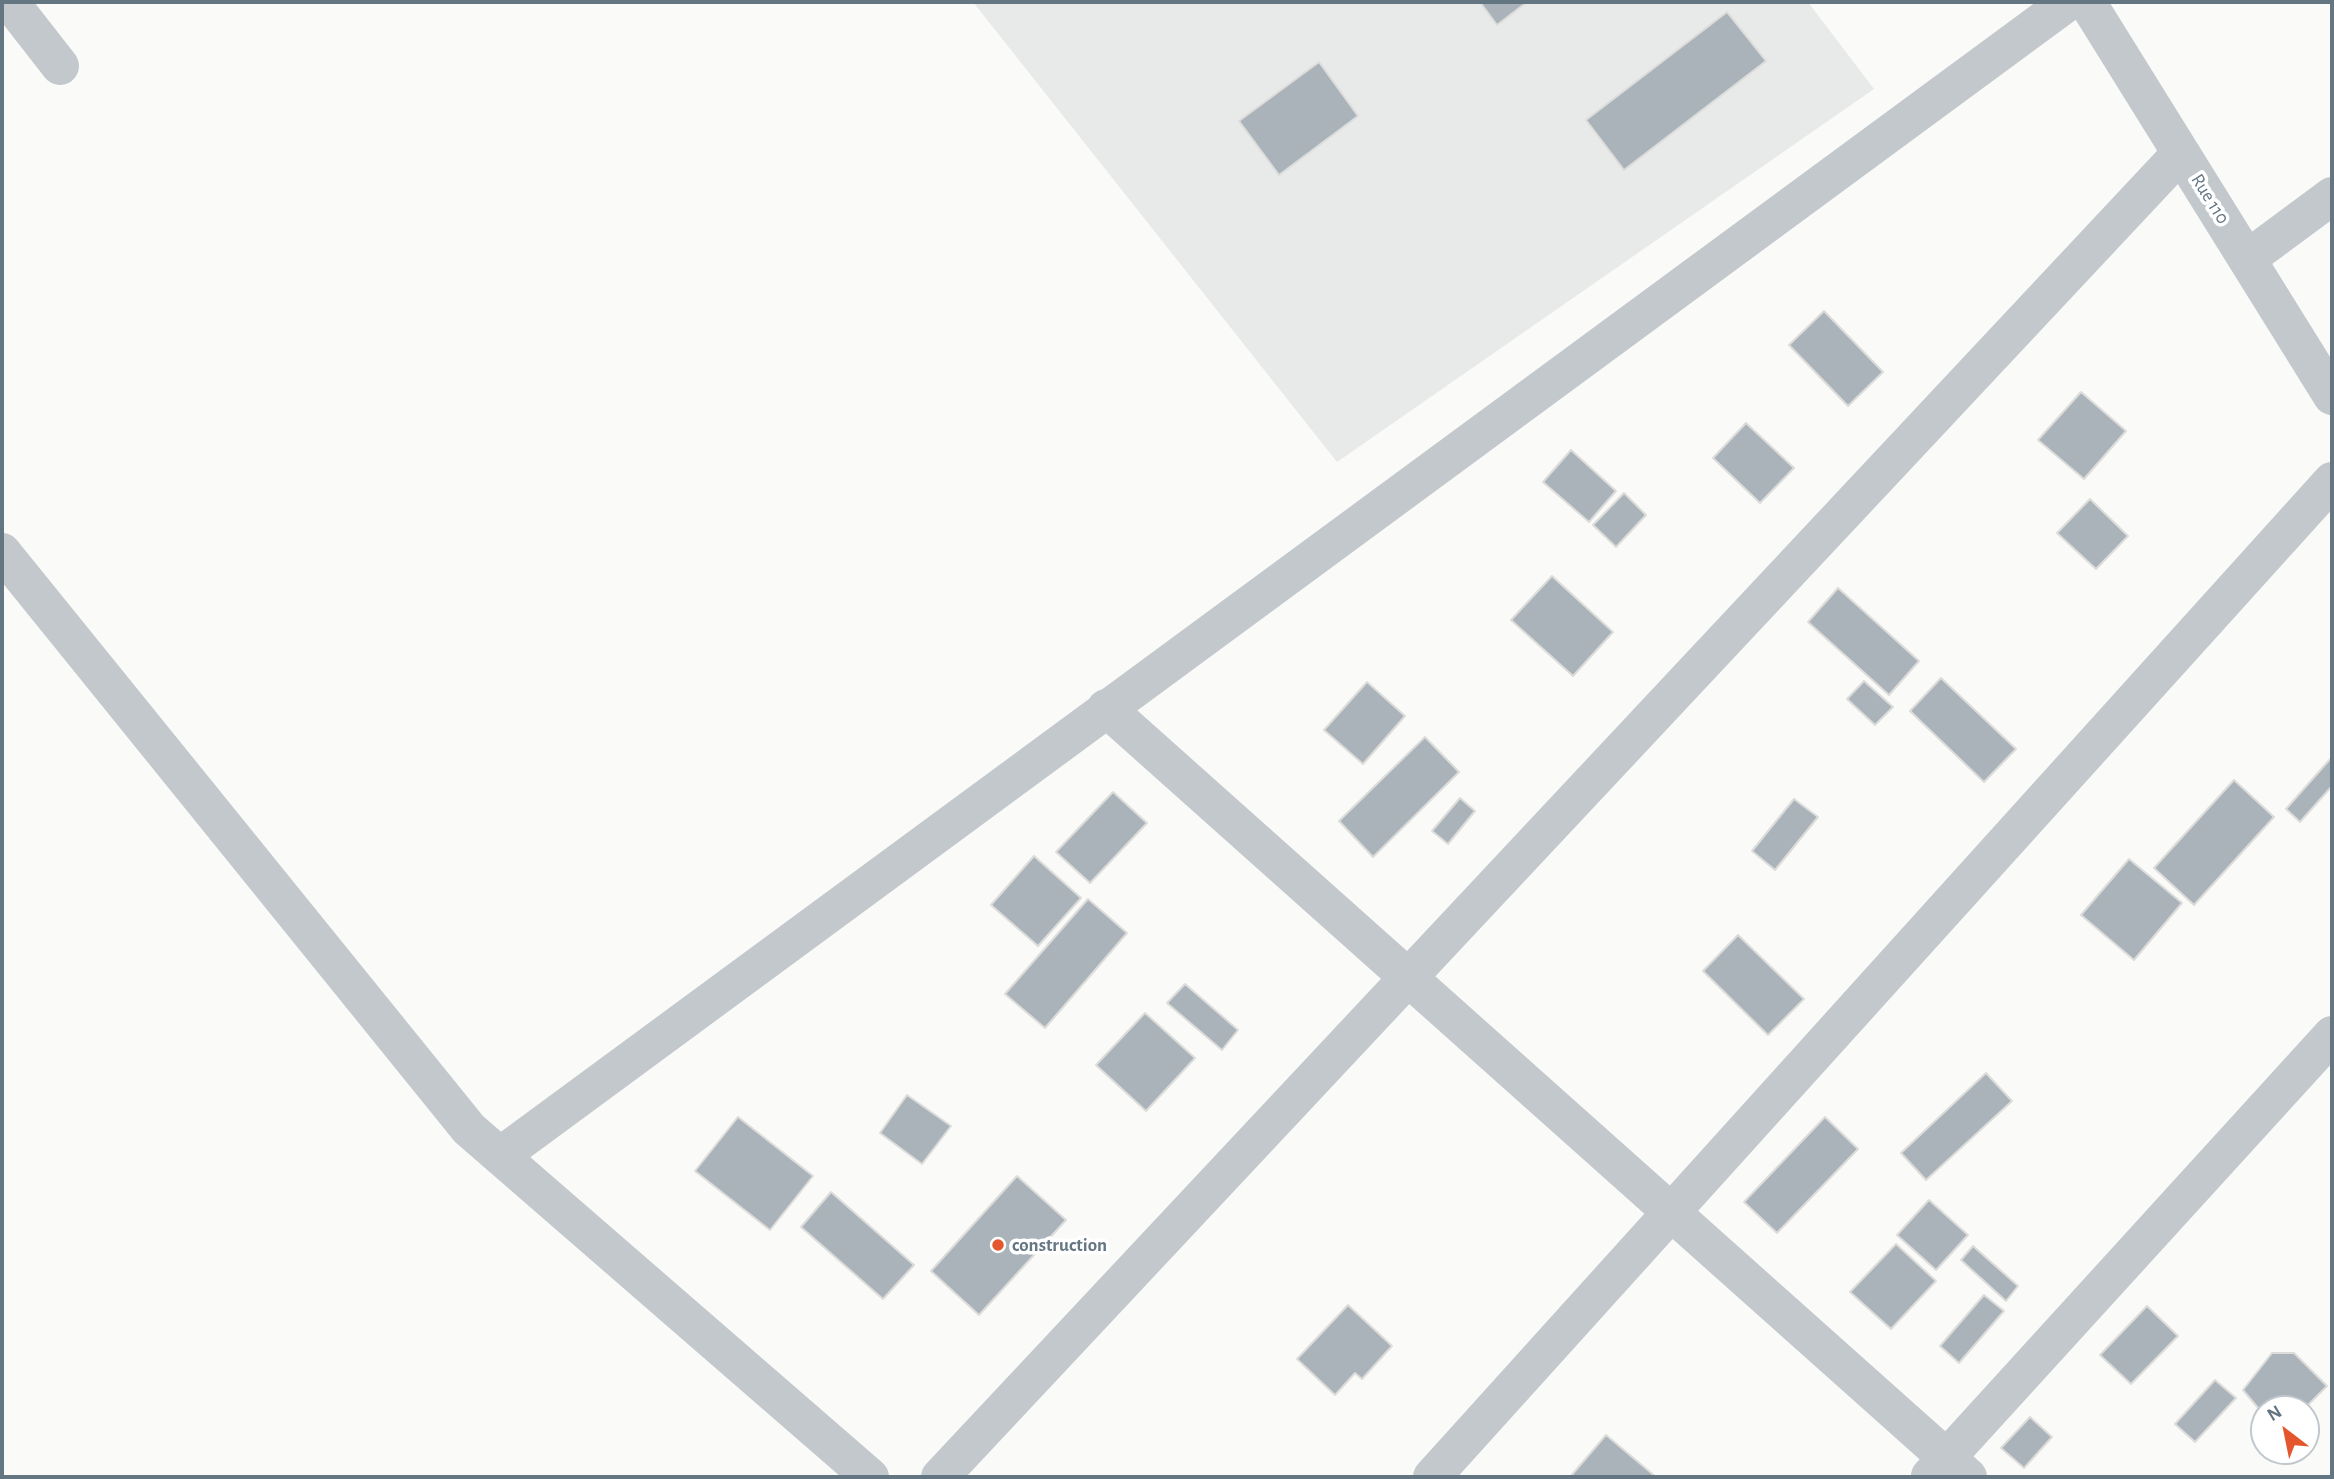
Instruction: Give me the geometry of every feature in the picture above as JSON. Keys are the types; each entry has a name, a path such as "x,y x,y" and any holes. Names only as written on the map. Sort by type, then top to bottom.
{"street":[{"path":"10,2 60,66"},
{"path":"500,1156 2068,2"},
{"name":"Rue 110","path":"2087,2 2332,396"},
{"path":"940,1477 2181,153"},
{"path":"2247,259 2332,196"},
{"path":"1432,1477 2332,481"},
{"path":"2,552 469,1129 870,1477"},
{"path":"1106,709 1672,1213 1948,1471 2332,1035"}],"shaded area":[{"path":"973,2 1808,2 1874,89 1337,462"}],"building":[{"path":"1480,2 1527,2 1497,25"},
{"path":"1727,12 1766,61 1624,170 1586,120"},
{"path":"1319,62 1358,116 1279,175 1239,121"},
{"path":"1824,311 1883,372 1848,406 1789,345"},
{"path":"2081,392 2126,431 2084,479 2038,440"},
{"path":"1746,423 1794,468 1760,503 1713,458"},
{"path":"1571,450 1616,491 1589,522 1543,482"},
{"path":"1624,493 1646,515 1616,547 1593,525"},
{"path":"2090,499 2128,536 2096,569 2057,533"},
{"path":"1552,576 1613,632 1573,676 1511,620"},
{"path":"1838,588 1919,661 1889,695 1808,622"},
{"path":"1941,678 2016,749 1984,782 1910,711"},
{"path":"1864,681 1893,707 1875,725 1847,699"},
{"path":"1367,682 1405,716 1363,764 1324,730"},
{"path":"1425,737 1459,772 1373,857 1339,821"},
{"path":"2332,757 2332,786 2300,822 2286,809"},
{"path":"2234,780 2274,817 2194,905 2154,868"},
{"path":"1113,792 1147,823 1090,883 1056,852"},
{"path":"1460,798 1475,811 1448,844 1432,831"},
{"path":"1794,799 1818,817 1775,870 1752,851"},
{"path":"1034,856 1081,898 1038,946 991,905"},
{"path":"2129,859 2182,903 2134,960 2081,915"},
{"path":"1088,899 1127,933 1045,1028 1005,994"},
{"path":"1738,935 1804,999 1768,1035 1703,971"},
{"path":"1185,984 1238,1030 1222,1050 1167,1003"},
{"path":"1145,1013 1195,1058 1146,1111 1096,1065"},
{"path":"1986,1073 2012,1101 1926,1180 1901,1153"},
{"path":"907,1095 951,1126 922,1164 880,1133"},
{"path":"738,1117 813,1176 770,1230 695,1171"},
{"path":"1825,1117 1858,1149 1777,1233 1744,1202"},
{"name":"construction","path":"1017,1176 1066,1220 979,1315 931,1271"},
{"path":"831,1192 914,1265 883,1299 801,1227"},
{"path":"1929,1200 1968,1235 1936,1270 1897,1235"},
{"path":"1896,1244 1936,1281 1891,1329 1850,1292"},
{"path":"1973,1246 2018,1286 2006,1301 1961,1260"},
{"path":"1984,1295 2004,1311 1959,1363 1940,1346"},
{"path":"1348,1305 1392,1346 1362,1379 1355,1373 1335,1395 1297,1359"},
{"path":"2147,1306 2178,1336 2131,1384 2100,1355"},
{"path":"2272,1353 2294,1353 2327,1386 2318,1395 2250,1395 2250,1398 2243,1390"},
{"path":"2215,1380 2236,1398 2195,1442 2175,1424"},
{"path":"2030,1417 2052,1437 2024,1468 2001,1448"},
{"path":"1606,1435 1656,1477 1570,1477"}],"place":[{"name":"construction","path":"998,1245"}]}
